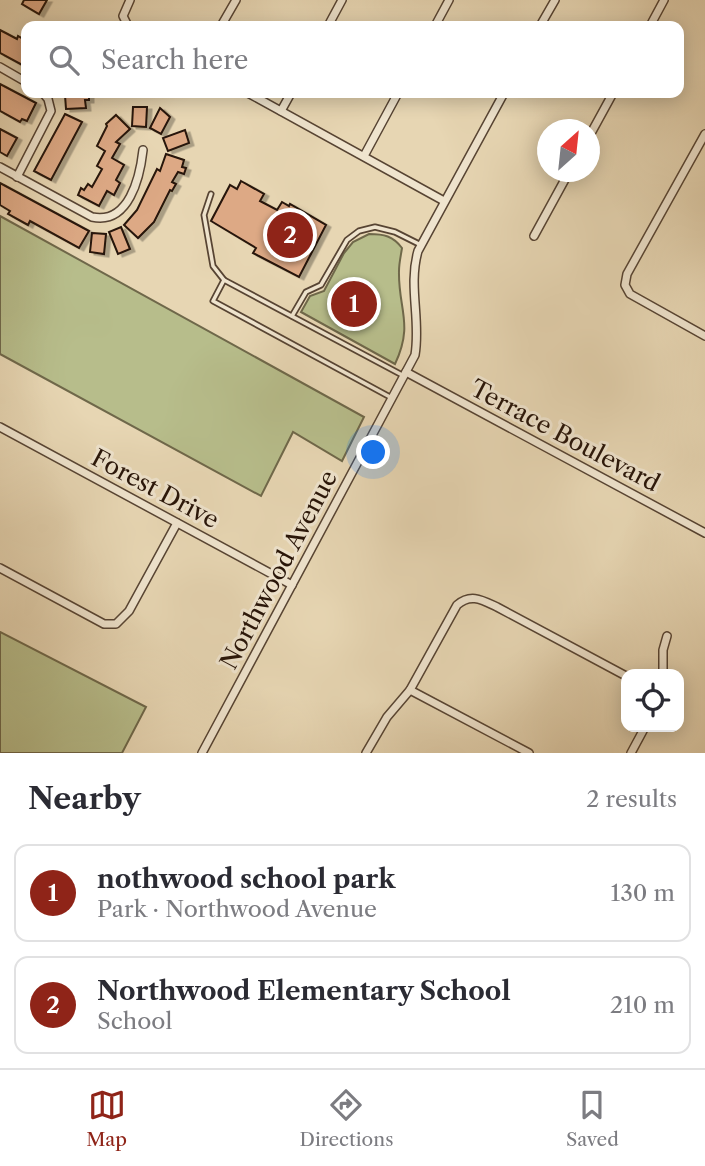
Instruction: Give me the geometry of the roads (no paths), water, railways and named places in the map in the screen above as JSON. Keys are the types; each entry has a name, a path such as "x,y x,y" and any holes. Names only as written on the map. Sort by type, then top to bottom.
{"street":[{"path":"126,21 123,16 130,0"},
{"path":"224,21 236,0"},
{"path":"331,21 342,0"},
{"path":"438,21 449,0"},
{"path":"543,21 555,0"},
{"path":"653,21 664,0"},
{"path":"0,67 21,79"},
{"path":"18,177 51,111 47,98"},
{"path":"257,98 444,201"},
{"path":"281,111 288,98"},
{"path":"364,156 395,98"},
{"name":"Northwood Avenue","path":"202,753 415,355 415,261 444,201 501,98"},
{"path":"599,119 610,98"},
{"path":"705,134 628,274 625,285 630,294 705,336"},
{"path":"0,167 92,217 107,218 123,208 128,200 141,172 143,149"},
{"path":"534,236 564,182"},
{"name":"Terrace Boulevard","path":"405,374 705,533"},
{"name":"Forest Drive","path":"0,427 292,585"},
{"path":"0,568 104,624 116,624 122,621 129,611 177,523"},
{"path":"366,753 387,717 410,690 462,600 474,597 497,607 621,673"},
{"path":"663,669 663,650 667,636"},
{"path":"410,690 529,753"},
{"path":"631,753 642,732"}],"lane":[{"path":"211,194 204,215 213,266 224,280 405,374"},
{"path":"292,316 306,292 321,285 346,240 359,231 375,227 395,232 421,245"},
{"path":"224,280 213,301 392,398"}],"place":[{"name":"Northwood Elementary School","path":"290,235"},
{"name":"nothwood school park","path":"354,304"}]}
